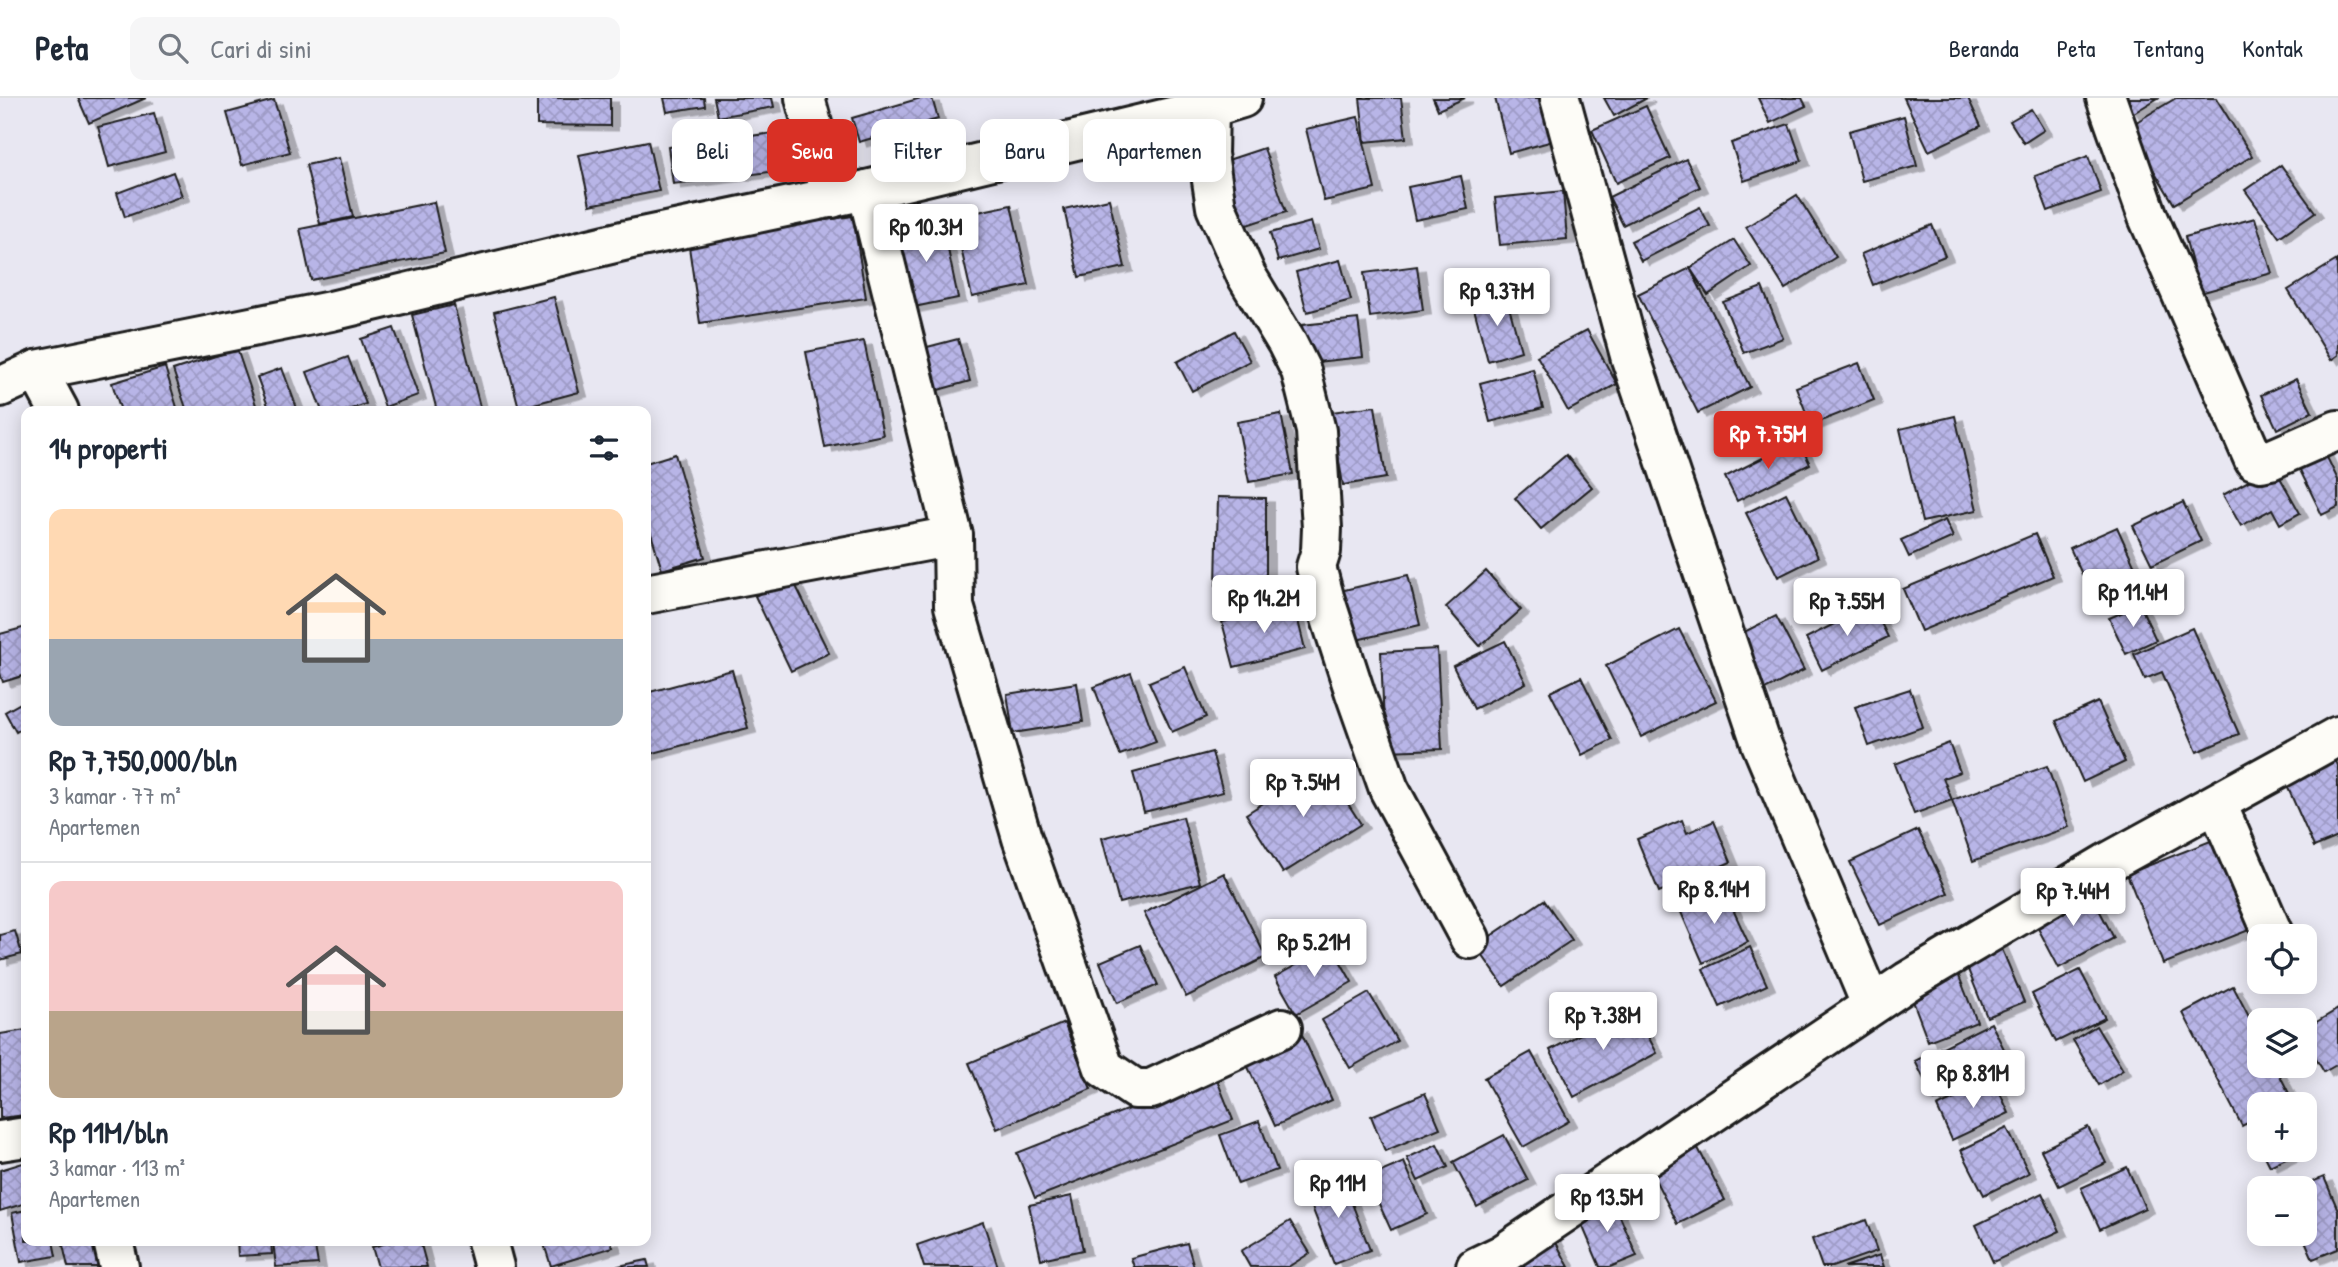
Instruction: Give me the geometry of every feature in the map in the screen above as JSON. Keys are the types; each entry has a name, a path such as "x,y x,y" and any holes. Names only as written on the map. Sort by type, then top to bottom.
{"street":[{"path":"805,98 850,194 953,536 954,606 1021,838 1104,1068 1135,1089 1151,1089 1282,1028"},
{"path":"1560,98 1631,359 1761,743 1871,1004"},
{"path":"2106,98 2148,217 2254,460 2270,460 2338,430"},
{"path":"0,387 37,370 331,311 627,240 850,194 1225,103"},
{"path":"1225,103 1208,155 1216,206 1246,275 1301,371 1316,431 1322,528 1321,551 1316,568 1324,597 1389,789 1470,939"},
{"path":"37,370 56,406"},
{"path":"651,593 953,536"},
{"path":"1476,1267 1503,1254 1871,1004 2107,863 2338,736"},
{"path":"2217,804 2269,924"},
{"path":"0,1141 21,1138"},
{"path":"114,1246 120,1267"},
{"path":"488,1246 494,1267"}],"building":[{"path":"78,98 146,98 89,123"},
{"path":"537,98 610,98 610,126 537,125"},
{"path":"664,98 704,98 705,106 667,112"},
{"path":"714,98 772,98 774,107 718,117"},
{"path":"921,98 932,98 938,119 871,119 871,139 859,142 857,119 852,118"},
{"path":"1360,98 1401,98 1406,138 1365,142"},
{"path":"1433,98 1465,98 1438,110"},
{"path":"1495,98 1542,98 1553,141 1509,153"},
{"path":"1604,98 1647,98 1614,116"},
{"path":"1758,98 1802,98 1806,106 1770,123"},
{"path":"1904,98 1968,98 1981,126 1929,151"},
{"path":"2121,98 2158,98 2132,114"},
{"path":"2176,98 2216,98 2252,156 2174,204 2128,127"},
{"path":"274,100 290,152 242,165 227,113"},
{"path":"1646,106 1670,158 1616,183 1592,130"},
{"path":"2031,109 2044,130 2024,143 2010,121"},
{"path":"154,113 165,152 109,167 98,127"},
{"path":"1904,116 1917,166 1862,181 1849,131"},
{"path":"1358,117 1375,189 1324,201 1306,129"},
{"path":"1789,124 1802,161 1744,181 1731,143"},
{"path":"767,134 767,172 753,174 753,136"},
{"path":"648,141 659,191 590,205 579,155"},
{"path":"672,146 672,177 668,147"},
{"path":"1264,148 1286,212 1244,226 1226,174 1226,161"},
{"path":"2088,156 2101,192 2048,211 2035,176"},
{"path":"339,158 353,217 320,224 306,165"},
{"path":"1686,159 1700,187 1623,225 1609,197"},
{"path":"2281,165 2315,212 2279,237 2245,190"},
{"path":"173,172 182,196 125,217 117,193"},
{"path":"1461,176 1468,209 1415,220 1408,187"},
{"path":"1563,191 1567,239 1500,245 1495,198"},
{"path":"1797,195 1836,257 1785,289 1746,227"},
{"path":"1109,199 1125,267 1079,277 1064,209"},
{"path":"434,202 445,253 311,280 300,229"},
{"path":"1011,205 1029,285 972,297 954,217"},
{"path":"1700,207 1710,226 1641,261 1631,241"},
{"path":"853,216 866,298 700,323 688,240"},
{"path":"2255,218 2272,273 2200,293 2185,237"},
{"path":"942,220 958,298 909,308 893,230"},
{"path":"1311,222 1319,249 1278,261 1270,233"},
{"path":"1932,225 1945,256 1873,285 1861,254"},
{"path":"1734,240 1751,266 1708,295 1690,268"},
{"path":"1340,260 1351,300 1307,312 1296,272"},
{"path":"2337,260 2338,355 2331,360 2288,290"},
{"path":"1417,266 1423,310 1370,317 1364,273"},
{"path":"1690,268 1750,387 1698,413 1638,294"},
{"path":"1762,287 1783,338 1744,353 1723,302"},
{"path":"1506,296 1521,351 1488,361 1473,305"},
{"path":"554,297 579,392 518,406 494,312"},
{"path":"454,305 480,406 436,406 412,315"},
{"path":"1358,319 1363,357 1307,363 1302,325"},
{"path":"394,328 418,395 385,406 361,339"},
{"path":"1587,330 1617,384 1568,411 1537,356"},
{"path":"1234,331 1250,361 1192,391 1177,362"},
{"path":"958,339 970,381 924,394 912,351"},
{"path":"864,341 883,435 825,447 806,352"},
{"path":"237,349 256,406 185,406 173,370"},
{"path":"348,357 366,404 320,406 307,372"},
{"path":"1859,363 1874,400 1811,425 1796,387"},
{"path":"165,367 177,406 119,406 112,383"},
{"path":"282,368 296,406 268,406 257,377"},
{"path":"1533,369 1543,408 1490,422 1480,383"},
{"path":"2296,379 2312,412 2277,429 2261,395"},
{"path":"1375,406 1386,478 1343,485 1331,412"},
{"path":"1281,414 1293,474 1249,482 1237,422"},
{"path":"1955,416 1977,510 1922,522 1900,429"},
{"path":"1798,440 1810,464 1737,501 1725,477"},
{"path":"2322,447 2338,480 2338,507 2322,515 2295,460"},
{"path":"675,454 705,557 662,570 651,534 651,461"},
{"path":"1566,455 1592,487 1541,529 1515,498"},
{"path":"2274,467 2300,513 2280,524 2272,509 2241,526 2223,495"},
{"path":"1786,493 1818,557 1778,577 1746,513"},
{"path":"1218,497 1266,498 1266,587 1216,585"},
{"path":"2183,502 2201,541 2152,565 2133,526"},
{"path":"1945,520 1953,537 1909,557 1901,540"},
{"path":"2117,527 2137,571 2090,592 2070,548"},
{"path":"2035,534 2053,576 1921,631 1903,589"},
{"path":"1486,571 1521,610 1480,646 1446,607"},
{"path":"1408,575 1420,625 1352,641 1340,591"},
{"path":"792,578 829,653 791,671 755,596"},
{"path":"1294,604 1305,649 1234,667 1222,622"},
{"path":"1872,605 1888,637 1822,670 1806,638"},
{"path":"2140,605 2156,640 2126,654 2109,618"},
{"path":"1776,616 1804,670 1763,691 1736,636"},
{"path":"21,628 21,677 3,682 0,673 0,634"},
{"path":"2192,628 2239,734 2197,752 2162,672 2145,679 2134,654"},
{"path":"1679,629 1716,701 1641,737 1606,666"},
{"path":"1505,641 1526,683 1474,709 1453,666"},
{"path":"1437,649 1442,749 1385,751 1381,652"},
{"path":"1185,667 1206,717 1172,732 1149,682"},
{"path":"732,670 748,728 651,754 651,692"},
{"path":"1131,673 1156,742 1120,755 1094,687"},
{"path":"1581,677 1612,740 1582,755 1550,692"},
{"path":"1077,683 1083,722 1013,733 1007,694"},
{"path":"1910,689 1923,727 1869,746 1855,707"},
{"path":"2098,702 2125,762 2083,782 2056,721"},
{"path":"21,703 21,729 16,732 5,712"},
{"path":"1949,743 1960,772 1943,778 1952,800 1914,814 1895,764"},
{"path":"1212,752 1223,792 1144,812 1133,773"},
{"path":"2335,758 2338,766 2338,837 2314,847 2284,779"},
{"path":"1323,765 1361,824 1283,873 1246,814"},
{"path":"2047,766 2069,827 1973,861 1952,800"},
{"path":"1183,817 1200,883 1119,903 1102,838"},
{"path":"1682,820 1687,833 1714,821 1731,862 1659,892 1637,839"},
{"path":"1918,830 1948,893 1880,925 1850,862"},
{"path":"2213,840 2247,931 2163,964 2127,874"},
{"path":"1224,873 1266,957 1186,997 1144,913"},
{"path":"2087,887 2114,938 2059,968 2032,917"},
{"path":"1724,890 1748,942 1703,963 1680,910"},
{"path":"1544,900 1572,940 1504,986 1476,946"},
{"path":"15,931 21,954 0,960 0,935"},
{"path":"1999,942 2024,1002 1987,1017 1963,957"},
{"path":"1140,945 1158,985 1117,1003 1100,962"},
{"path":"1331,945 1352,982 1296,1014 1275,977"},
{"path":"1750,947 1767,985 1720,1007 1703,969"},
{"path":"1955,966 1977,1022 1928,1041 1907,985"},
{"path":"2080,970 2105,1018 2056,1042 2032,994"},
{"path":"2233,986 2247,1013 2247,1078 2281,1078 2288,1092 2247,1092 2247,1123 2242,1126 2183,1013"},
{"path":"1369,993 1397,1041 1350,1068 1322,1020"},
{"path":"1632,1007 1657,1053 1574,1097 1550,1050"},
{"path":"2338,1009 2338,1064 2324,1072 2317,1061 2317,1022"},
{"path":"1064,1023 1091,1089 997,1129 969,1063"},
{"path":"1991,1023 2011,1063 1935,1101 1915,1061"},
{"path":"2096,1026 2123,1070 2099,1085 2073,1040"},
{"path":"1299,1028 1332,1100 1275,1126 1242,1054"},
{"path":"21,1031 21,1116 0,1118 0,1034"},
{"path":"1531,1052 1569,1121 1523,1147 1484,1078"},
{"path":"1215,1075 1233,1120 1035,1198 1017,1153"},
{"path":"1994,1080 2009,1113 1952,1140 1937,1107"},
{"path":"1425,1093 1440,1128 1385,1151 1371,1116"},
{"path":"1259,1121 1277,1170 1238,1184 1220,1135"},
{"path":"2088,1127 2106,1163 2059,1186 2041,1150"},
{"path":"2007,1128 2029,1173 1984,1195 1961,1150"},
{"path":"1504,1135 1528,1180 1477,1207 1453,1162"},
{"path":"1437,1144 1448,1167 1418,1181 1407,1158"},
{"path":"1698,1148 1725,1200 1678,1224 1651,1172"},
{"path":"1404,1162 1427,1214 1391,1230 1367,1178"},
{"path":"21,1164 21,1205 0,1211 0,1170"},
{"path":"2127,1167 2145,1208 2100,1229 2081,1188"},
{"path":"1341,1175 1370,1250 1334,1264 1305,1189"},
{"path":"2324,1177 2338,1210 2338,1249 2313,1259 2307,1246 2317,1246 2317,1180"},
{"path":"2042,1193 2060,1231 1993,1262 1976,1225"},
{"path":"1072,1196 1083,1250 1041,1259 1029,1205"},
{"path":"1612,1198 1637,1256 1610,1267 1600,1267 1577,1213"},
{"path":"21,1211 21,1246 54,1246 56,1256 21,1262 12,1213"},
{"path":"1866,1220 1877,1251 1832,1267 1822,1267 1812,1239"},
{"path":"1290,1221 1310,1253 1288,1267 1250,1267 1241,1251"},
{"path":"983,1222 998,1267 924,1267 917,1245"},
{"path":"1552,1235 1569,1267 1492,1267"},
{"path":"1187,1243 1194,1267 1134,1267 1131,1258"},
{"path":"63,1246 103,1246 108,1267 68,1267"},
{"path":"237,1246 271,1246 272,1254 238,1256"},
{"path":"274,1246 315,1246 318,1264 276,1267"},
{"path":"421,1246 427,1267 378,1267 372,1247"},
{"path":"545,1246 613,1247 551,1266"},
{"path":"1880,1255 1884,1267 1844,1267"},
{"path":"647,1260 649,1267 614,1267"}]}
